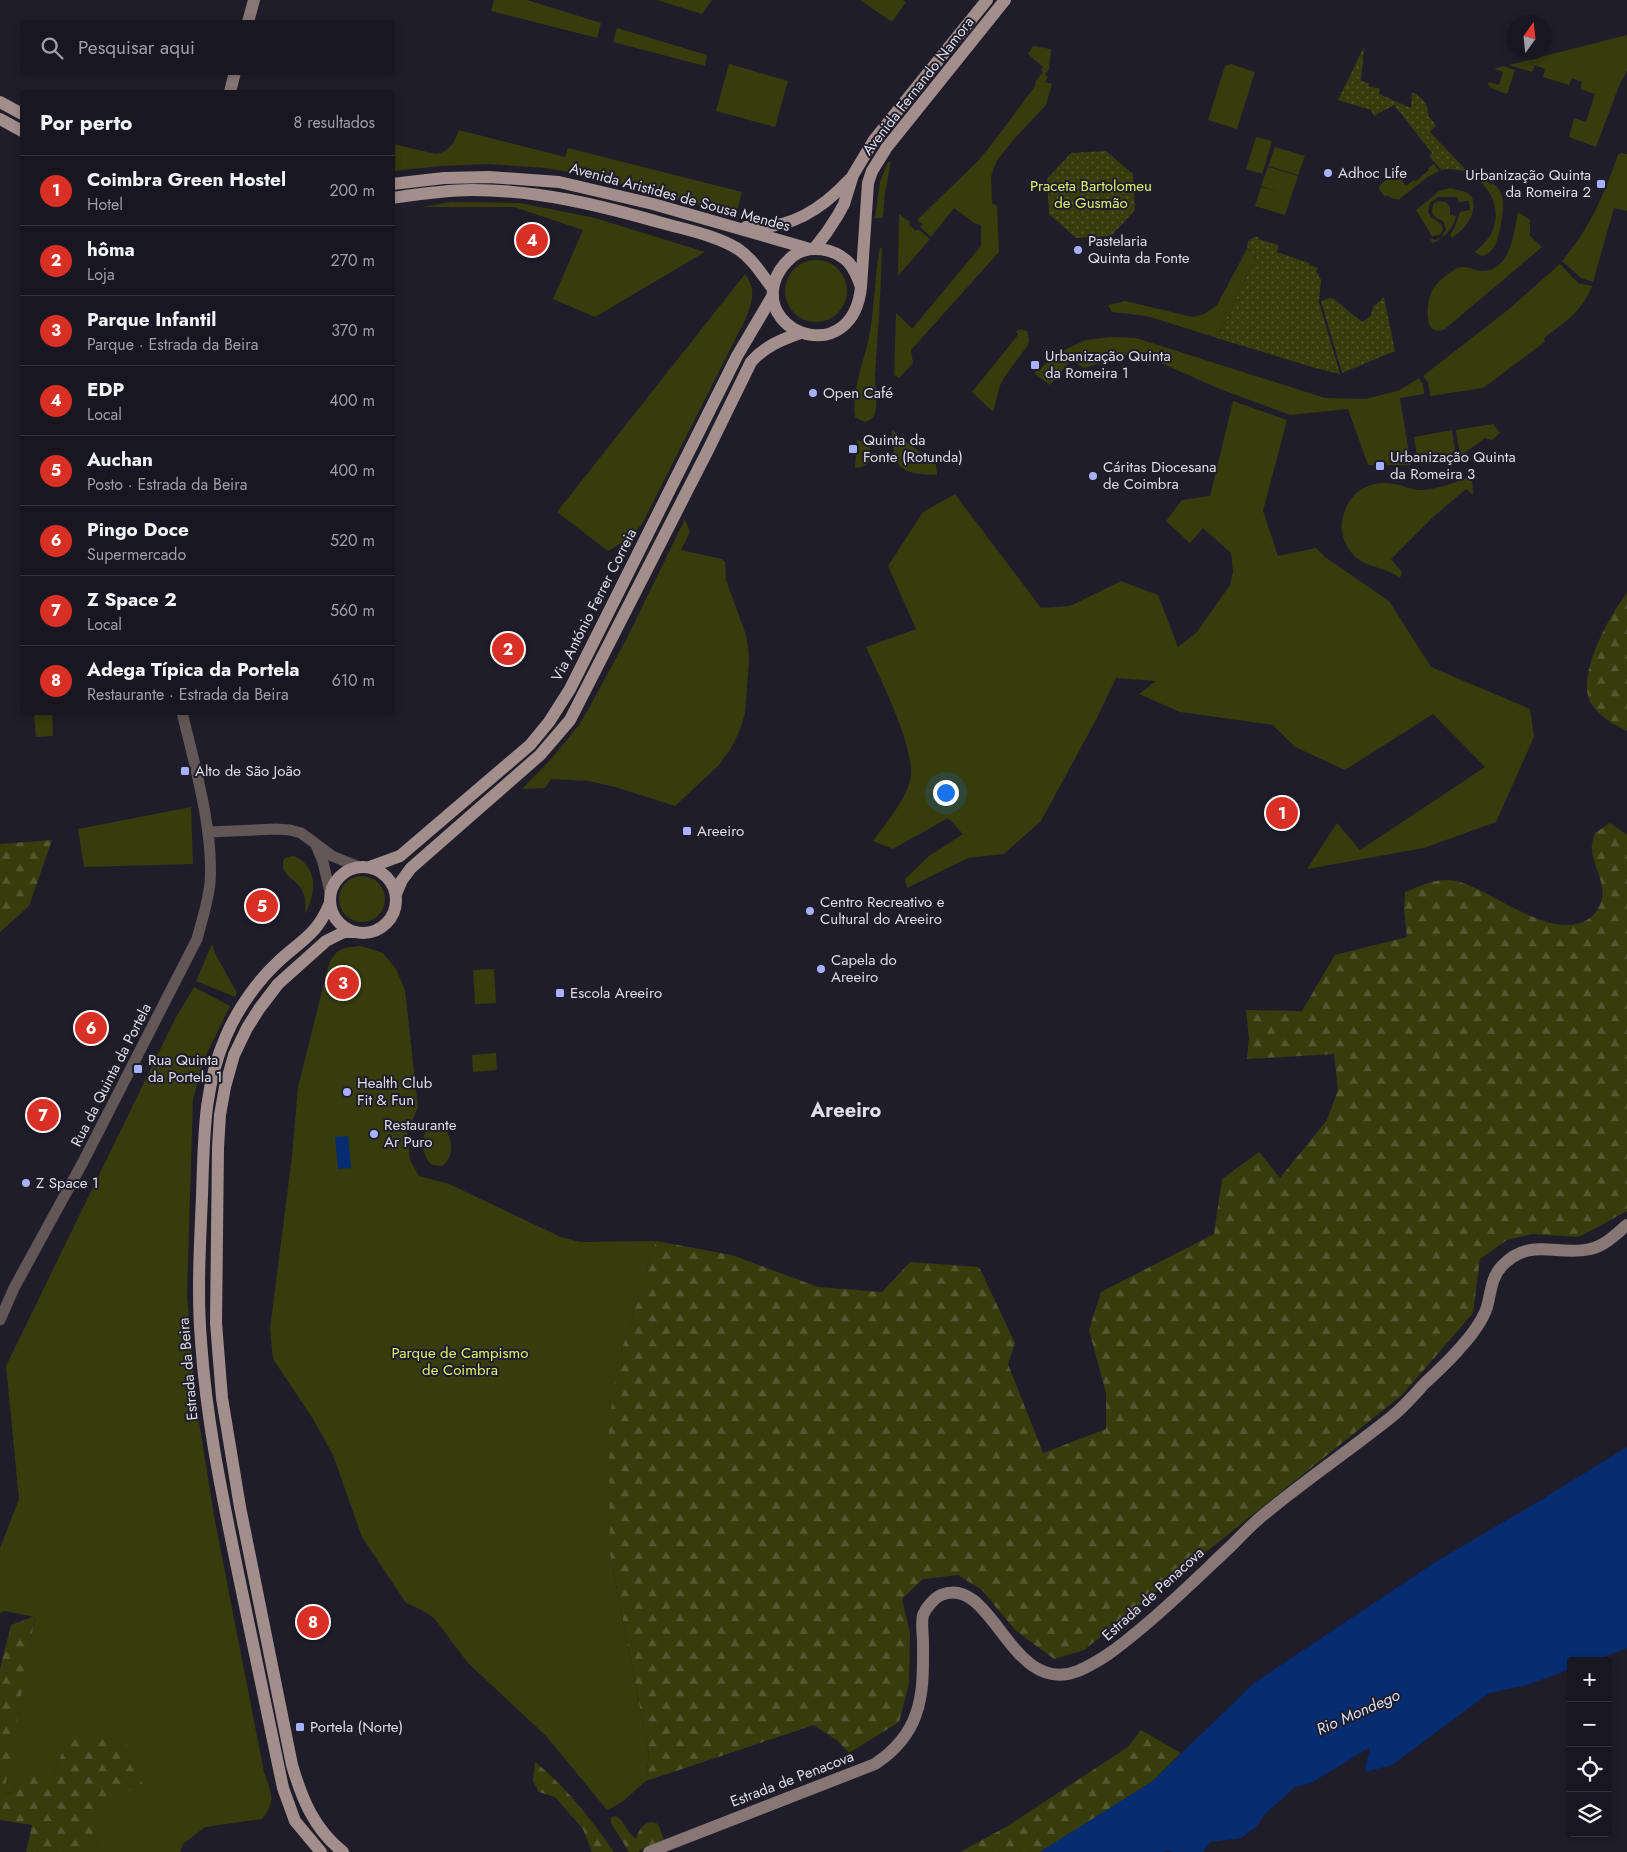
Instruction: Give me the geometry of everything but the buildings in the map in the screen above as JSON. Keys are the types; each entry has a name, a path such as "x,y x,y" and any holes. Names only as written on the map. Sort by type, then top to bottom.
{"main road":[{"path":"249,20 254,0"},
{"name":"Avenida Fernando Namora","path":"812,249 838,215 844,204 853,176 874,140 987,0"},
{"name":"Avenida Fernando Namora","path":"861,287 866,196 872,171 887,147 1005,0"},
{"path":"230,90 234,75"},
{"path":"0,102 20,113"},
{"path":"0,119 20,130"},
{"path":"726,226 757,228 786,223 817,209 853,176"},
{"name":"Avenida Aristides de Sousa Mendes","path":"395,184 444,178 489,177 560,182 653,204 812,249"},
{"name":"Avenida Aristides de Sousa Mendes","path":"395,198 431,192 498,191 564,198 594,204 704,235 728,244 750,259 773,292"},
{"path":"812,249 826,250 843,258 856,273 861,287 855,313 847,324 836,331 823,335 809,335 800,332 781,318 775,307 773,292 776,274 784,262 796,254 812,249"},
{"name":"Via António Ferrer Correia","path":"370,867 400,856 530,745 549,722 578,672 737,356 773,292"},
{"path":"396,894 391,882 382,872 370,867 357,866 345,871 335,880 330,892 330,905 334,918 343,927 355,932 364,933 381,928 393,913 396,894 402,880 411,868 540,755 570,720 751,362 770,345 800,332"},
{"name":"Estrada da Beira","path":"321,1852 295,1821 282,1788 212,1445 201,1343 199,1276 205,1114 210,1081 219,1054 234,1020 259,983 280,960 316,929 330,905"},
{"name":"Estrada da Beira","path":"343,1852 310,1815 292,1765 224,1422 216,1322 216,1262 220,1115 234,1055 251,1022 278,984 326,941 344,932 355,932"},
{"name":"Estrada de Penacova","path":"649,1852 875,1764 890,1754 909,1729 916,1714 922,1678 923,1616 933,1602 942,1595 955,1593 966,1596 976,1602 1024,1660 1046,1673 1076,1672 1106,1658 1160,1613 1265,1513 1393,1416 1460,1349 1473,1332 1484,1313 1494,1280 1502,1266 1518,1254 1534,1248 1593,1249 1627,1225"}],"street":[{"path":"183,715 208,832 290,830 301,833 332,856 357,866"},
{"name":"Rua da Quinta da Portela","path":"0,1320 14,1288 82,1162 197,939 208,902 211,865 208,832"},
{"path":"316,845 323,862 330,892"}],"green space":[{"path":"494,0 527,0 601,23 597,38 491,11"},
{"path":"657,0 712,0 702,14"},
{"path":"860,0 902,0 906,2 892,22"},
{"path":"617,28 707,55 705,66 613,42"},
{"path":"1627,35 1627,71 1619,86 1596,147 1569,137 1574,118 1586,122 1595,94 1580,89 1582,82 1572,78 1569,85 1543,77 1545,69 1535,65 1532,72 1509,65 1529,60 1552,60 1552,54"},
{"path":"1033,46 1051,49 1049,69 1045,74 1048,77 1045,82 1052,84 1046,105 998,159 991,177 992,203 997,206 999,252 911,350 913,363 899,378 894,375 896,313 912,329 981,246 981,225 974,223 954,208 931,237 920,227 922,224 917,220 978,161 1035,86 1036,81 1043,72 1041,70 1043,67 1028,54"},
{"path":"1364,47 1361,81 1369,83 1368,86 1380,89 1379,94 1411,108 1412,93 1415,93 1426,103 1429,117 1436,125 1430,132 1467,171 1441,170 1429,156 1432,153 1394,105 1374,116 1371,110 1338,100"},
{"path":"729,64 788,81 775,127 716,111"},
{"path":"1231,64 1255,72 1237,129 1208,120 1225,66"},
{"path":"1503,66 1515,70 1507,94 1488,85 1489,82 1499,85 1503,72 1494,69"},
{"path":"459,130 565,157 568,148 742,192 736,215 588,175 545,168 488,164 395,171 395,144 436,154 445,151 455,139"},
{"path":"1256,137 1272,141 1262,174 1246,169"},
{"path":"1275,147 1305,156 1298,175 1268,166"},
{"name":"Praceta Bartolomeu de Gusmão","path":"1106,151 1133,174 1135,210 1111,236 1076,238 1049,214 1047,179 1071,153"},
{"path":"1621,153 1627,154 1627,211 1614,208 1593,282 1581,278 1562,261 1589,223 1618,155"},
{"path":"888,162 891,162 885,193 883,218 875,218 880,182"},
{"path":"1434,164 1439,171 1426,178 1397,201 1398,199 1386,195 1385,197 1379,189 1380,185 1395,172 1406,186 1414,180 1416,181"},
{"path":"1268,167 1298,176 1285,215 1255,206 1261,187 1277,191 1261,186"},
{"path":"1475,168 1491,185 1493,183 1501,194 1503,201 1501,222 1494,247 1490,252 1481,256 1475,252 1491,234 1496,216 1493,200 1489,192 1477,179 1469,174"},
{"path":"1450,188 1466,192 1472,197 1472,215 1466,226 1452,238 1450,235 1460,212 1470,210 1469,201 1459,202 1457,197 1438,197 1430,203 1428,212 1430,216 1441,224 1443,229 1440,235 1432,236 1416,210 1439,191"},
{"path":"1438,201 1446,202 1450,207 1450,215 1456,216 1453,225 1441,238 1446,229 1443,221 1436,218 1432,213 1433,204"},
{"path":"451,202 520,203 595,218 705,252 595,317 553,299 583,230 514,207 423,207"},
{"path":"1518,212 1530,220 1530,236 1542,247 1445,329 1438,331 1432,329 1429,324 1428,310 1433,289 1441,280 1457,268 1466,267 1483,271 1492,269 1500,264 1510,249"},
{"path":"899,214 910,222 909,225 916,231 918,229 930,239 898,276"},
{"path":"1254,237 1278,245 1277,252 1318,268 1316,271 1321,280 1319,302 1340,374 1217,338 1256,257 1247,245"},
{"path":"1429,238 1435,240 1441,238 1433,243"},
{"path":"880,248 882,248 875,375 876,408 872,418 864,422 855,417 854,407 871,326"},
{"path":"1247,249 1256,257 1217,338 1147,316 1112,312 1108,305 1125,301 1193,317 1204,314 1217,305"},
{"path":"816,260 828,262 838,269 845,279 847,291 845,303 838,313 828,320 816,322 804,320 794,313 787,303 785,291 787,279 794,269 804,262"},
{"path":"1560,264 1578,283 1592,286 1578,310 1544,338 1545,342 1483,388 1430,396 1428,382 1423,376 1509,309"},
{"path":"745,274 751,286 752,297 745,320 642,524 630,538 608,551 557,512"},
{"path":"1384,297 1395,351 1342,373 1321,301 1330,298 1334,299 1362,322 1370,317 1374,306"},
{"path":"1020,329 1027,331 1028,345 1003,379 994,410 992,411 972,392 1018,335 1016,331"},
{"path":"1111,337 1136,338 1325,398 1366,399 1400,390 1419,378 1423,384 1424,394 1400,398 1411,465 1368,465 1348,409 1290,415 1220,389 1136,352 1084,368 1071,360 1050,385 1034,373 1062,351 1086,340"},
{"path":"1233,401 1287,420 1263,511 1278,556 1316,548 1325,557 1389,601 1431,667 1530,709 1534,737 1496,822 1424,848 1307,869 1337,823 1360,850 1485,767 1433,714 1345,770 1295,747 1273,725 1180,712 1139,694 1156,681 1116,678 1097,718 1041,821 1004,854 968,858 907,888 905,879 929,856 963,834 948,818 893,849 873,841 904,797 910,781 911,768 903,733 896,714 866,647 916,629 888,566 923,512 955,494 1041,608 1070,606 1121,581 1158,595 1178,647 1197,632 1230,585 1233,572 1231,553 1203,528 1190,543 1166,521 1182,500 1210,496"},
{"path":"1493,424 1500,433 1492,440 1485,438 1460,456 1456,430"},
{"path":"892,430 936,465 937,475 913,473 900,466 894,453"},
{"path":"1452,430 1456,458 1432,464 1418,463 1414,437"},
{"path":"857,440 864,442 868,446 871,450 871,455 867,464 855,468"},
{"path":"1472,476 1473,495 1466,489 1433,517 1391,559 1402,572 1400,578 1390,572 1363,562 1354,556 1348,547 1343,537 1342,522 1348,504 1359,491 1375,484 1384,483 1416,490 1427,489"},
{"path":"685,519 690,532 681,550 722,559 725,562 726,580 746,635 749,660 745,713 740,730 730,750 719,765 675,806 589,781 551,779 545,788 522,789 552,758 579,725 627,638"},
{"path":"1627,593 1627,731 1602,716 1591,703 1587,692 1587,678 1591,662 1604,630"},
{"path":"34,715 52,715 53,736 36,737"},
{"path":"191,807 193,864 84,867 78,829"},
{"path":"1610,823 1627,835 1627,1211 1579,1237 1532,1234 1507,1240 1480,1259 1473,1313 1402,1395 1084,1650 1054,1659 1015,1630 982,1590 958,1575 923,1579 902,1599 910,1633 909,1684 899,1722 849,1753 838,1741 814,1725 646,1781 649,1754 610,1554 609,1426 617,1365 656,1241 732,1255 818,1287 882,1292 910,1262 979,1267 1015,1343 1008,1364 1043,1453 1106,1429 1106,1393 1089,1330 1101,1292 1214,1234 1222,1179 1259,1152 1280,1178 1327,1120 1338,1090 1334,1054 1247,1059 1249,1038 1246,1010 1302,1011 1335,955 1407,937 1404,910 1405,892 1430,882 1449,880 1471,886 1521,912 1556,924 1572,925 1587,920 1598,909 1603,893 1593,857 1593,840 1595,833"},
{"path":"52,840 29,906 0,932 0,844"},
{"path":"294,856 308,867 313,882 309,906 305,914 303,892 283,868 284,859"},
{"path":"357,876 367,876 381,886 385,899 381,912 375,918 367,922 357,922 343,912 339,904 339,894 349,880"},
{"path":"212,944 237,993 235,997 196,981"},
{"name":"Parque de Campismo de Coimbra","path":"361,946 383,953 396,969 405,990 418,1107 407,1132 410,1160 419,1176 449,1184 561,1237 580,1242 656,1241 617,1365 610,1554 649,1754 646,1781 622,1802 607,1810 546,1736 468,1663 434,1618 406,1603 362,1537 333,1455 313,1419 273,1359 270,1329 292,1156 298,1087 328,967 340,950"},
{"path":"494,969 496,1003 475,1004 473,970"},
{"path":"194,987 230,1006 206,1055 193,1099 187,1293 196,1403 215,1521 271,1801 270,1807 262,1819 205,1827 183,1844 180,1852 98,1852 95,1803 68,1740 50,1780 43,1783 20,1783 13,1792 3,1794 35,1617 5,1611 0,1613 0,1548 19,1499 6,1366 175,1019"},
{"path":"496,1053 497,1070 473,1072 472,1055"},
{"path":"432,1125 442,1126 446,1130 450,1141 451,1152 449,1158 442,1166 432,1165 428,1161 424,1150 423,1138 428,1128"},
{"path":"35,1616 4,1794 13,1792 20,1783 35,1772 43,1783 50,1780 68,1740 123,1737 143,1785 96,1803 98,1852 26,1852 32,1825 0,1820 0,1669 11,1625"},
{"path":"1141,1730 1181,1753 1153,1781 1040,1852 960,1852 1006,1827 1128,1747"},
{"path":"535,1762 578,1804 614,1852 592,1852 583,1829 555,1797 539,1792 533,1781"},
{"path":"616,1816 636,1839 644,1825 650,1822 658,1824 664,1840 645,1847 638,1852 629,1852 611,1823 611,1817"}],"water":[{"path":"348,1136 351,1168 338,1169 335,1137"},
{"name":"Rio Mondego","path":"1627,1447 1627,1648 1603,1657 1567,1657 1567,1670 1527,1685 1489,1693 1392,1765 1365,1772 1370,1747 1311,1783 1295,1787 1264,1815 1257,1826 1241,1838 1210,1842 1203,1852 1173,1852 1167,1850 1164,1852 1040,1852 1153,1781 1254,1683 1437,1561"}],"place":[{"name":"Adhoc Life","path":"1328,173"},
{"name":"Urbanização Quinta da Romeira 2","path":"1601,184"},
{"name":"EDP","path":"532,240"},
{"name":"Pastelaria Quinta da Fonte","path":"1078,250"},
{"name":"Urbanização Quinta da Romeira 1","path":"1035,365"},
{"name":"Open Café","path":"813,393"},
{"name":"Quinta da Fonte (Rotunda)","path":"853,449"},
{"name":"Urbanização Quinta da Romeira 3","path":"1380,466"},
{"name":"Cáritas Diocesana de Coimbra","path":"1093,476"},
{"name":"hôma","path":"508,649"},
{"name":"Alto de São João","path":"185,771"},
{"name":"Coimbra Green Hostel","path":"1282,813"},
{"name":"Areeiro","path":"687,831"},
{"name":"Auchan","path":"262,906"},
{"name":"Centro Recreativo e Cultural do Areeiro","path":"810,911"},
{"name":"Capela do Areeiro","path":"821,969"},
{"name":"Parque Infantil","path":"343,983"},
{"name":"Escola Areeiro","path":"560,993"},
{"name":"Pingo Doce","path":"91,1028"},
{"name":"Rua Quinta da Portela 1","path":"138,1069"},
{"name":"Health Club Fit & Fun","path":"347,1092"},
{"name":"Z Space 2","path":"43,1115"},
{"name":"Restaurante Ar Puro","path":"374,1134"},
{"name":"Z Space 1","path":"26,1183"},
{"name":"Adega Típica da Portela","path":"313,1622"},
{"name":"Portela (Norte)","path":"300,1727"}],"district":[{"name":"Areeiro","path":"846,1110"}]}
